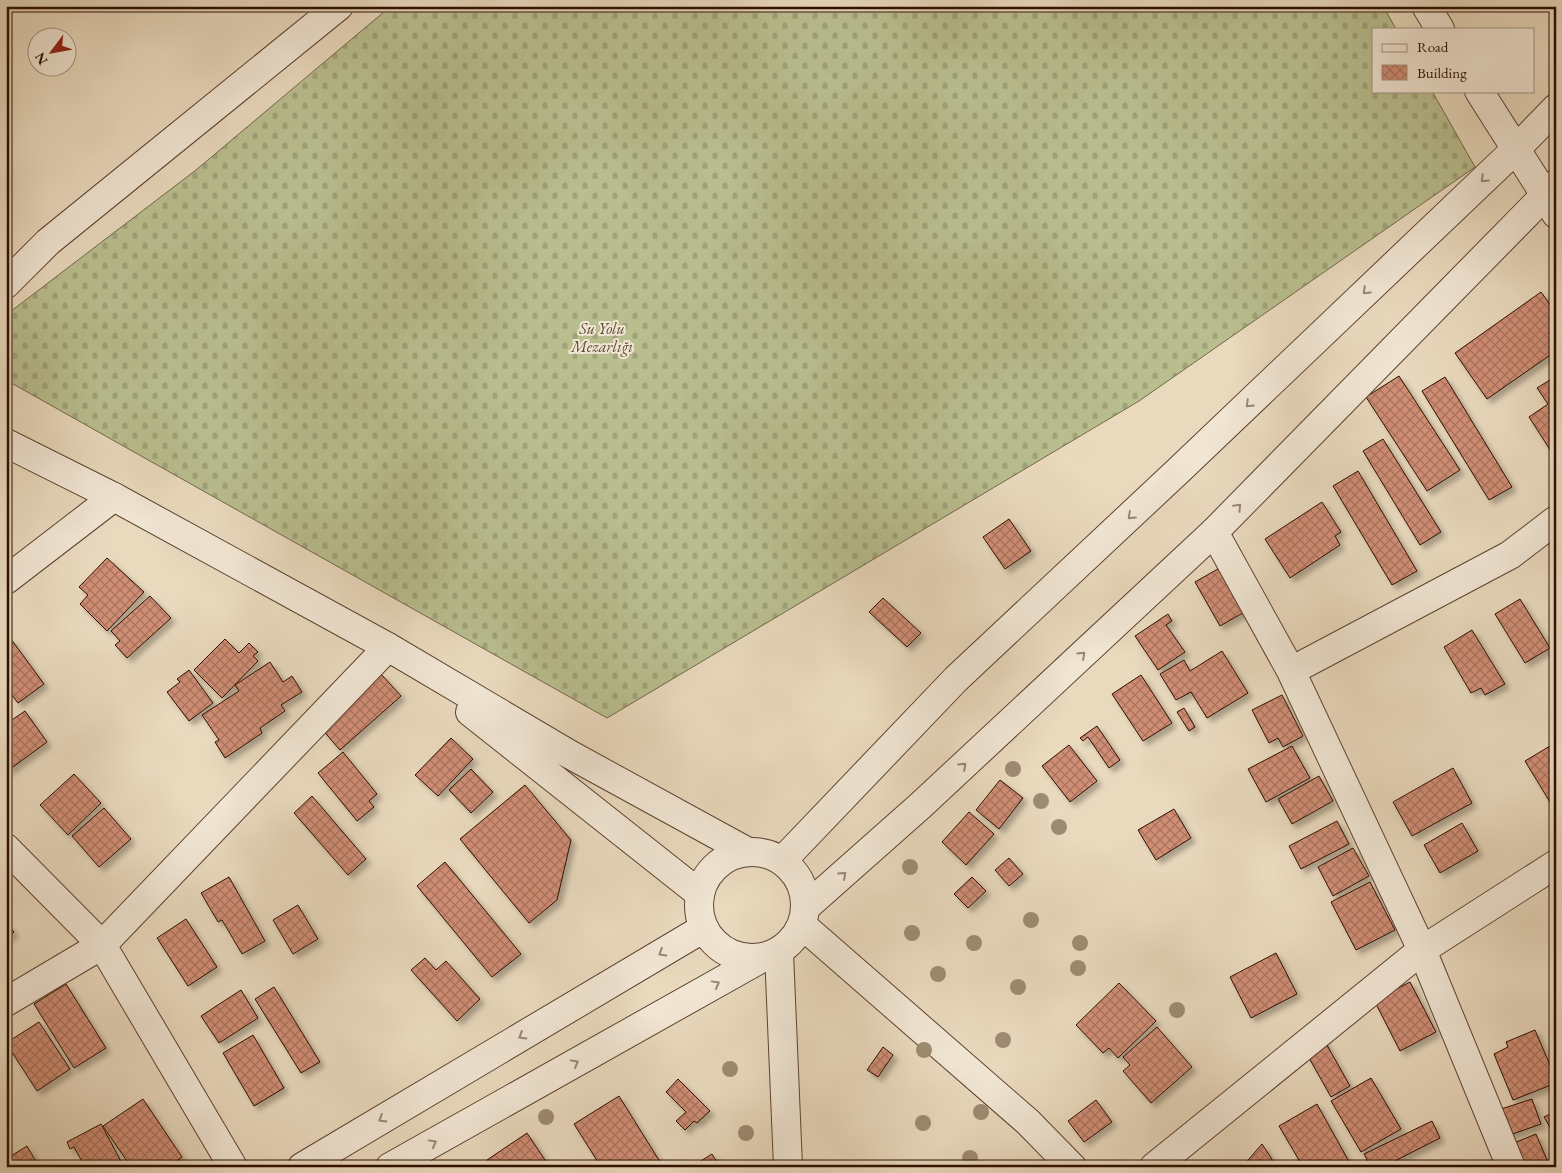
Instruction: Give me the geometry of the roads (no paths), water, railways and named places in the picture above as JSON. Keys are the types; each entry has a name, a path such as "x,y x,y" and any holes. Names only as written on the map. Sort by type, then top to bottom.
{"street":[{"path":"6,284 48,242 338,6"},
{"path":"1426,6 1439,28"},
{"path":"390,1167 793,941 804,916 1214,532 1552,197 1516,149 1480,92"},
{"path":"782,861 956,679 1186,464 1516,149 1556,108"},
{"path":"6,443 114,497 388,647 570,754 748,852"},
{"path":"6,580 114,497"},
{"path":"1291,671 1510,555 1556,520"},
{"path":"1214,532 1291,671 1422,950 1511,1167"},
{"path":"388,647 700,894"},
{"path":"6,1002 102,945 388,647"},
{"path":"6,848 102,945 233,1167"},
{"path":"771,955 744,958 728,953 714,943 704,928 699,912 700,894 706,878 717,864 732,855 748,852 766,853 782,861 796,873 803,889 804,916 1028,1122 1072,1167"},
{"path":"1154,1167 1422,950 1556,864"},
{"path":"302,1167 704,928"},
{"path":"771,955 788,1167"}],"park label":[{"name":"Su Yolu Mezarlığı","path":"602,337"}]}
